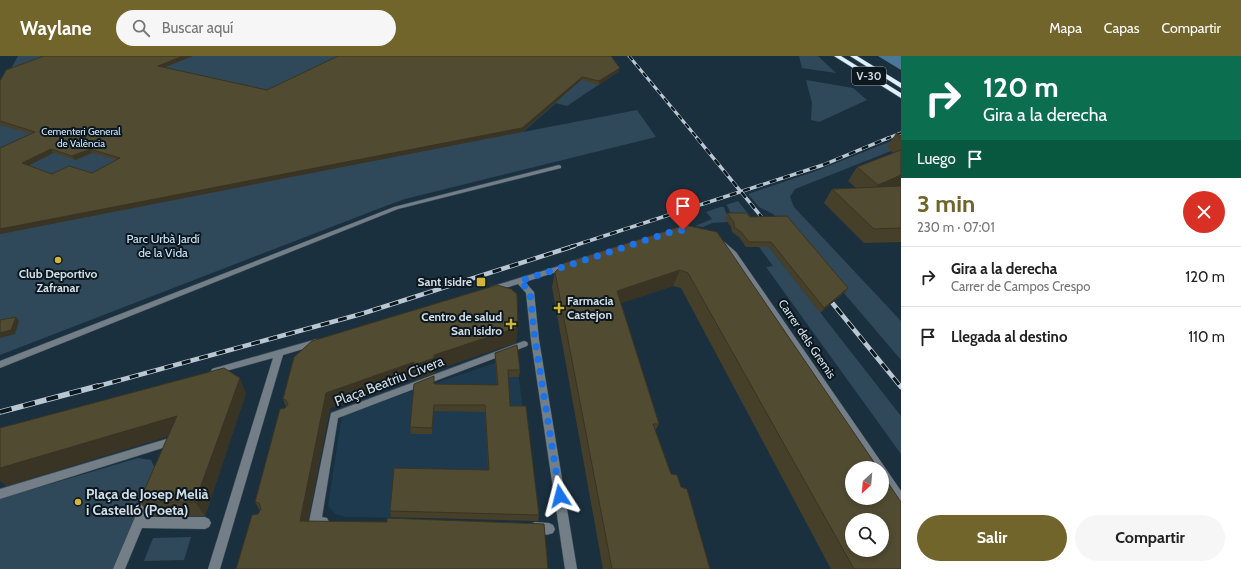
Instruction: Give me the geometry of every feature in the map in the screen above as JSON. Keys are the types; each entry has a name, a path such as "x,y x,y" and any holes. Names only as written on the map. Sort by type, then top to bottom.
{"highway":[{"name":"V-30","path":"837,56 901,96"},
{"name":"V-30","path":"853,56 901,86"}],"street":[{"path":"0,365 396,208 559,167"},
{"name":"Carrer dels Gremis","path":"711,237 725,246 733,254 874,461"},
{"path":"483,292 574,264"},
{"path":"520,281 530,292 535,340 571,569"},
{"path":"203,374 324,340"},
{"name":"Plaça Beatriu Civera","path":"330,522 311,521 331,416 524,344"},
{"path":"214,569 279,353"},
{"path":"0,494 173,441 167,456"},
{"path":"889,482 901,500"},
{"path":"119,569 152,490"},
{"path":"138,522 206,523"},
{"path":"525,528 549,529"}],"shaded area":[{"path":"878,56 901,56 901,70"},
{"path":"516,356 537,519 345,517 335,514 328,506 341,420 343,416"}],"green space":[{"name":"Cementeri General de València","path":"18,56 608,56 619,71 567,106 556,103 523,132 637,110 656,137 405,199 0,355 0,88"},
{"path":"799,56 818,56 836,73 802,68"},
{"path":"806,80 853,88 867,100 819,122 811,120 812,103"},
{"path":"894,140 891,151 795,189 790,197 794,207 901,321 901,360 798,239 773,214 759,207 748,194 816,171"},
{"path":"738,201 751,217 732,218 726,205"},
{"path":"724,207 728,218 725,218 728,222 712,223 703,227 695,226 712,219 706,212"},
{"path":"759,247 769,247 901,416 901,454 766,267 773,266"},
{"name":"Plaça de Josep Melià i Castelló (Poeta)","path":"138,458 151,460 155,473 114,569 0,569 0,499"},
{"path":"191,537 184,560 144,561 153,538"}],"building":[{"name":"Cementeri General de València","path":"44,56 183,56 158,66 267,90 338,56 611,56 620,68 599,81 582,77 522,128 0,229 0,148 35,132 0,121 0,81 6,70","holes":["51,149 72,156 90,149 120,158 92,173 69,166 52,174 22,163"]},
{"path":"901,150 901,175 878,185 857,167"},
{"path":"901,186 901,228 874,229 832,189"},
{"path":"727,213 746,213 750,217 787,216 848,288 824,308 771,242 749,242 741,232 734,227 734,222"},
{"path":"685,225 717,232 873,461 845,461 845,505 889,505 889,484 901,502 901,569 854,569 847,557 889,557 889,513 845,513 845,553 688,273 680,270 617,291 659,424 653,424 671,474 677,475 681,487 687,489 710,569 612,569 555,272 564,263"},
{"path":"497,285 511,289 517,294 518,326 516,328 434,355 434,358 414,365 414,362 326,393 300,521 387,522 387,518 544,524 548,569 236,569 252,515 258,514 261,509 259,503 255,502 280,409 285,408 288,404 286,400 283,399 294,357 312,341"},
{"path":"16,317 11,330 0,333 0,320"},
{"path":"517,345 520,370 508,370 510,406 526,406 539,515 390,511 394,468 489,470 485,405 434,405 432,428 410,427 414,384 434,376 434,384 498,385 495,353"},
{"path":"224,368 240,378 195,502 139,502 177,416 0,468 0,428"}],"railway":[{"path":"629,56 698,139"},
{"path":"886,139 901,133"},
{"path":"697,138 741,192"},
{"path":"741,192 823,165 888,138"},
{"path":"570,247 741,192"},
{"path":"741,192 769,226"},
{"path":"95,387 361,314 574,246"},
{"path":"825,294 901,387"},
{"path":"0,412 98,386"}],"place":[{"name":"Club Deportivo Zafranar","path":"58,260"},
{"name":"Sant Isidre","path":"481,282"},
{"name":"Farmacia Castejon","path":"559,308"},
{"name":"Centro de salud San Isidro","path":"511,324"},
{"name":"Plaça de Josep Melià i Castelló (Poeta)","path":"78,502"}],"route":[{"path":"560,496 535,340 530,292 520,281 671,232 683,230"}],"park label":[{"name":"Parc Urbà Jardí de la Vida","path":"163,246"}]}
